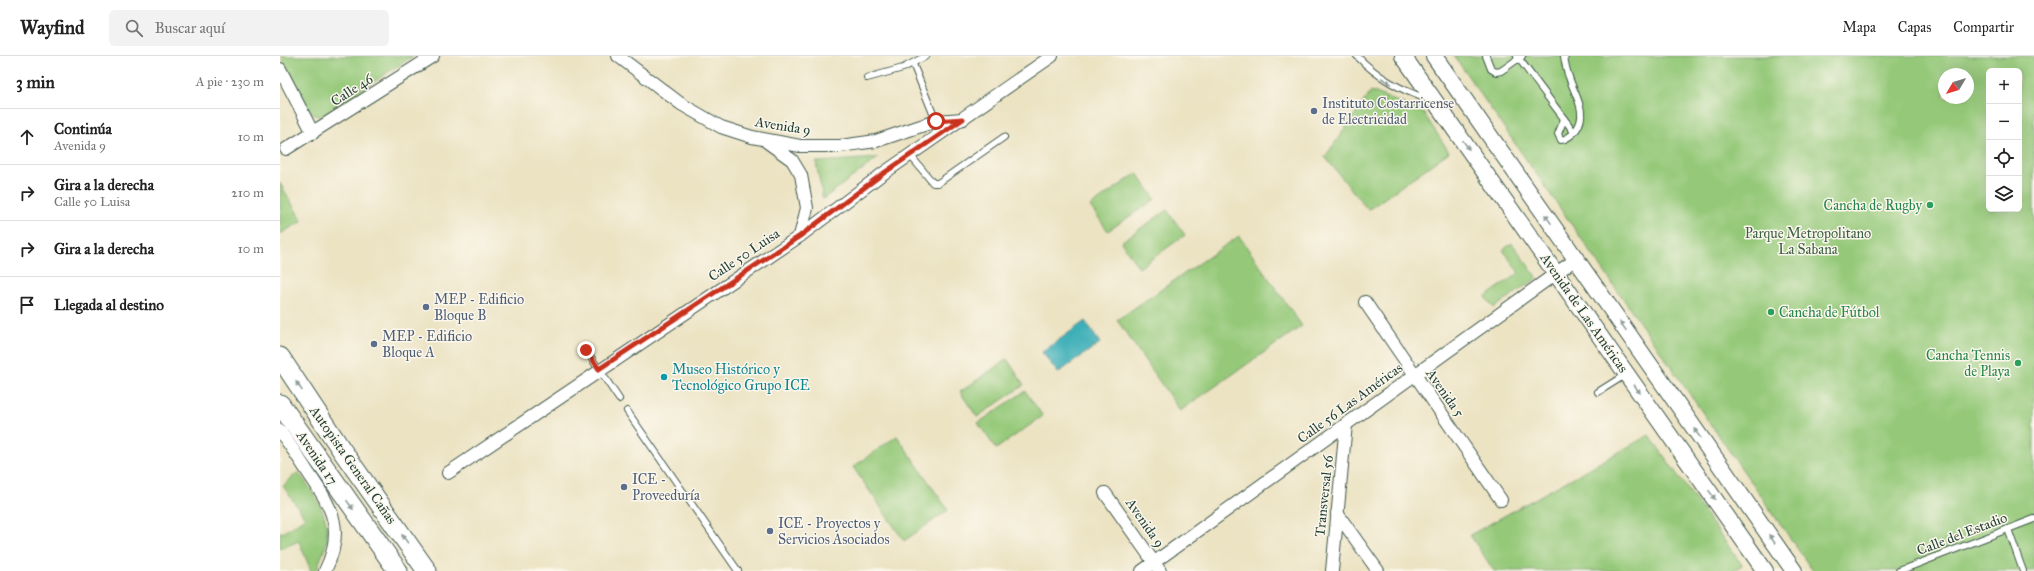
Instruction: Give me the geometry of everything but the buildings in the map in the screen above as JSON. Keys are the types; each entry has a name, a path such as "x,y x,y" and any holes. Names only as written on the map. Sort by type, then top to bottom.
{"highway":[{"name":"Autopista General Cañas","path":"280,358 343,452 428,571"},
{"name":"Autopista General Cañas","path":"280,404 398,571"}],"main road":[{"name":"Avenida de Las Américas","path":"1403,56 1765,571"},
{"name":"Avenida de Las Américas","path":"1434,56 1794,571"}],"street":[{"name":"Calle 46","path":"286,149 433,56"},
{"name":"Avenida 9","path":"618,56 681,104 722,127 764,139 800,146 840,146 876,141 936,121 963,119"},
{"name":"Calle 50 Luisa","path":"448,472 599,369 800,236 910,154 963,119 1052,56"},
{"path":"280,69 313,133"},
{"path":"764,139 792,160 801,175 807,208 800,236"},
{"name":"Calle 56 Las Américas","path":"1142,571 1157,567 1346,424 1576,259"},
{"name":"Avenida 5","path":"1365,302 1501,500"},
{"name":"Transversal 56","path":"1332,571 1346,424"},
{"name":"Avenida 17","path":"280,431 328,502 335,527 335,537 329,562 325,571"},
{"name":"Avenida 9","path":"1105,493 1157,567"},
{"path":"1337,513 1378,571"}],"lane":[{"path":"867,78 891,72 913,64 926,56"},
{"path":"1357,56 1371,71 1392,85 1410,94 1435,101"},
{"path":"1486,56 1491,69 1496,72 1501,71 1520,57 1574,132"},
{"path":"1564,56 1569,78 1580,106 1582,117 1579,126 1574,132 1561,140 1558,134 1564,119"},
{"path":"913,64 936,121"},
{"path":"910,154 934,183 938,183 1004,137"},
{"path":"586,350 619,399"},
{"path":"1598,392 1627,374"},
{"path":"627,410 738,571"},
{"name":"Calle del Estadio","path":"1899,571 2034,518"},
{"path":"2008,529 2023,571"}],"green space":[{"path":"281,56 413,56 320,117 311,113"},
{"name":"Parque Metropolitano La Sabana","path":"1454,56 2034,56 2034,571 1813,571"},
{"path":"1371,91 1423,112 1449,152 1368,210 1325,157"},
{"path":"878,158 823,199 816,162"},
{"path":"1137,173 1155,199 1108,231 1090,206"},
{"path":"280,183 302,221 280,234"},
{"path":"1167,210 1185,235 1139,268 1121,242"},
{"path":"1239,236 1302,326 1180,411 1117,320"},
{"path":"1512,243 1537,278 1494,308 1485,297 1519,273 1503,250"},
{"path":"1007,359 1024,385 977,417 960,392"},
{"path":"1025,391 1043,416 996,449 978,423"},
{"path":"1649,435 1742,565 1733,571 1494,571 1470,535"},
{"path":"897,436 948,510 904,541 853,467"},
{"path":"298,472 319,503 323,511 327,529 327,539 317,571 311,571 299,541 280,549 280,531 282,533 305,518 283,486"}],"water":[{"path":"1085,321 1100,343 1058,373 1042,352"}],"place":[{"name":"Instituto Costarricense de Electricidad","path":"1314,111"},
{"name":"Cancha de Rugby","path":"1930,205"},
{"name":"MEP - Edificio Bloque B","path":"426,307"},
{"name":"Cancha de Fútbol","path":"1771,312"},
{"name":"MEP - Edificio Bloque A","path":"374,344"},
{"name":"Cancha Tennis de Playa","path":"2018,363"},
{"name":"Museo Histórico y Tecnológico Grupo ICE","path":"664,377"},
{"name":"ICE - Proveeduría","path":"624,487"},
{"name":"ICE - Proyectos y Servicios Asociados","path":"770,531"}],"route":[{"path":"586,350 599,369 800,236 910,154 963,119 936,121"}]}
